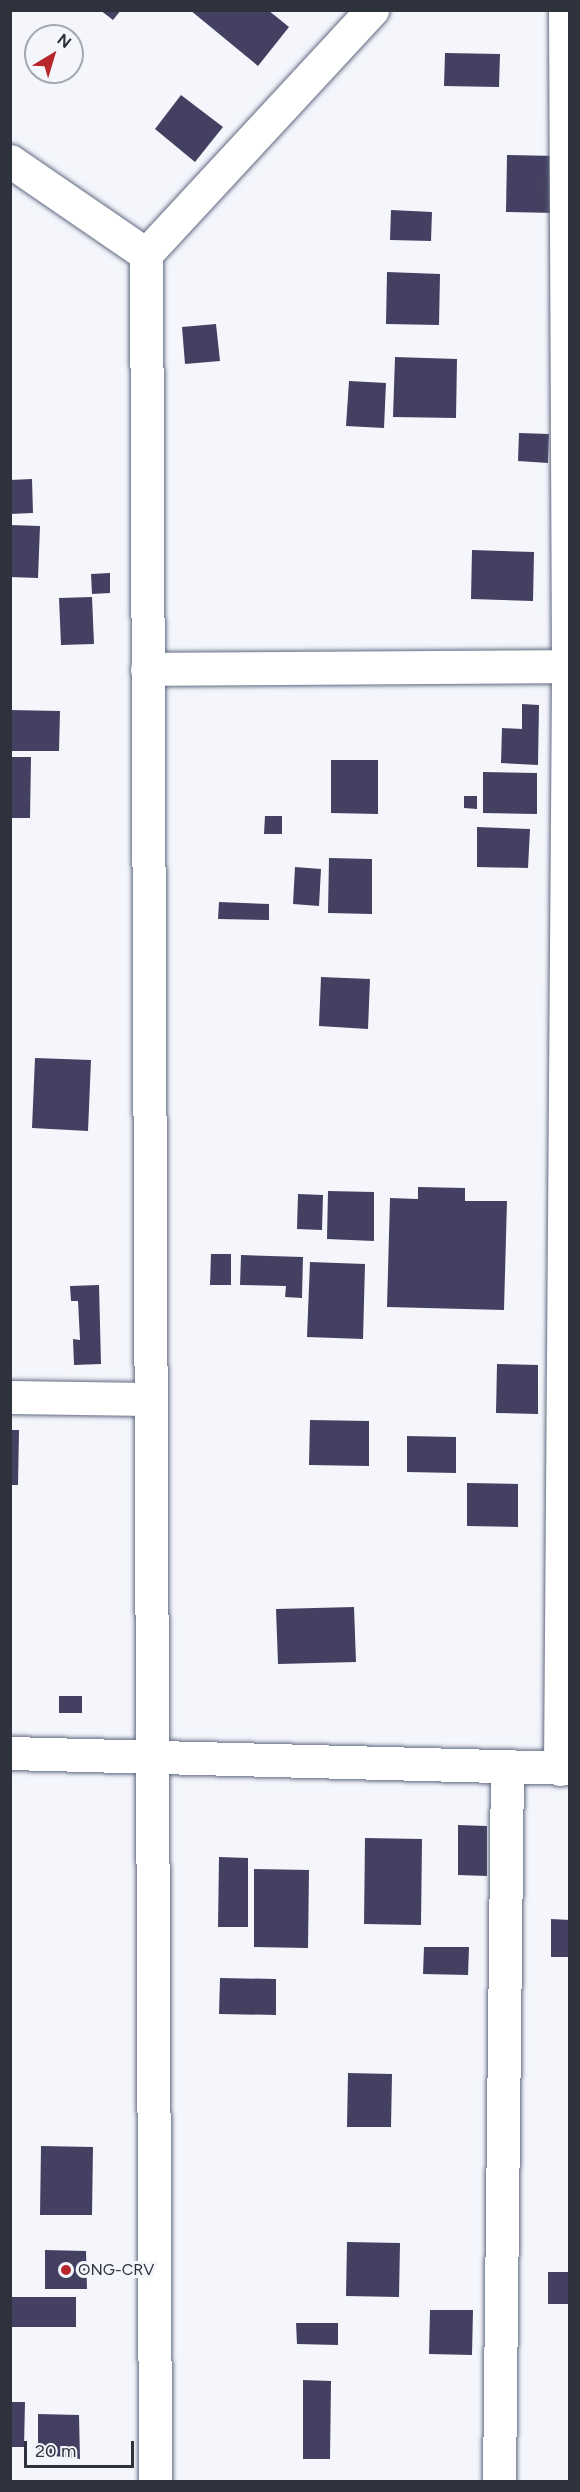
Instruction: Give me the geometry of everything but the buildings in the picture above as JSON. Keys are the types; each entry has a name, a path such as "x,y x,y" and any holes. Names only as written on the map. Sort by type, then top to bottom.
{"street":[{"path":"155,2481 154,1755 150,1399 146,254 372,10"},
{"path":"10,1753 154,1755 507,1770 565,1768 569,666 565,10"},
{"path":"10,161 146,254"},
{"path":"147,669 569,666"},
{"path":"10,1397 150,1399"},
{"path":"499,2481 507,1770"}],"place":[{"name":"ONG-CRV","path":"66,2270"}]}
